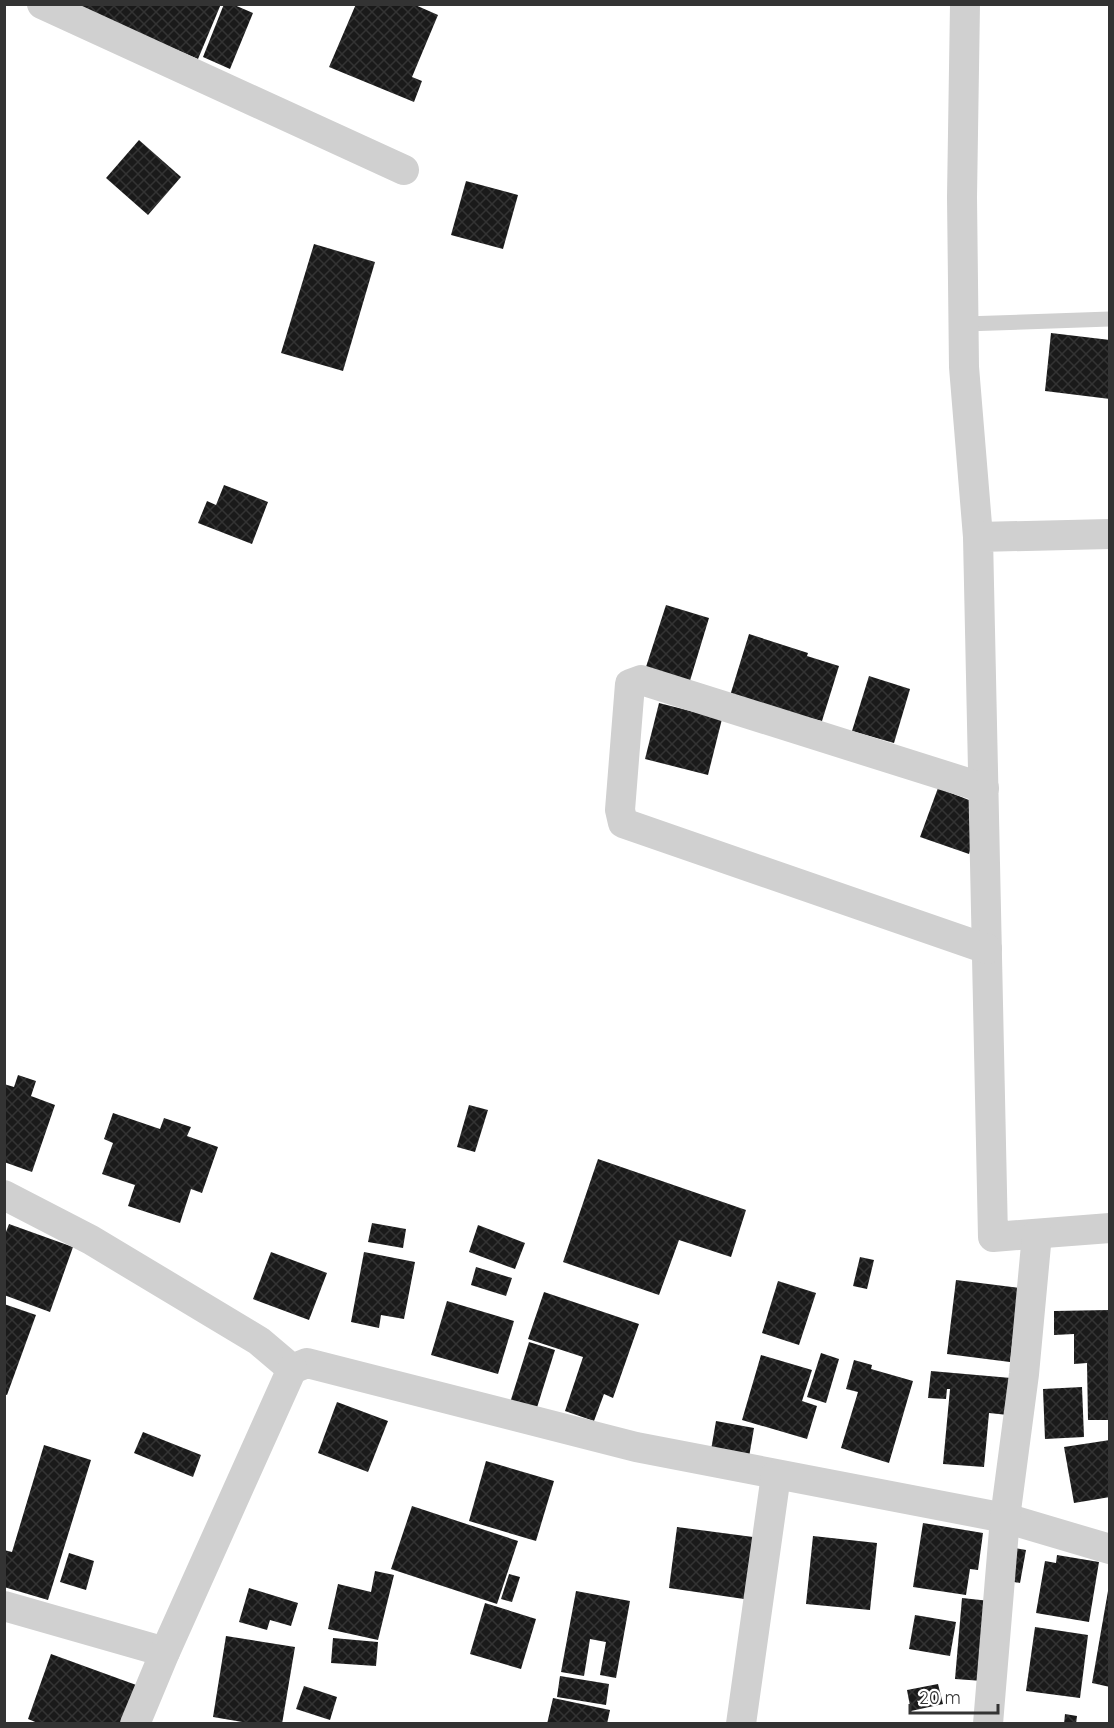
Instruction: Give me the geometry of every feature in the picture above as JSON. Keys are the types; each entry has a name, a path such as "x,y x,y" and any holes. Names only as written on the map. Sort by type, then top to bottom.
{"street":[{"path":"42,4 405,170"},
{"path":"965,4 962,197 964,367 978,537 993,1237 1110,1228"},
{"path":"978,537 1110,534"},
{"path":"984,788 641,680 630,684 620,810 623,823 987,949"},
{"path":"4,1195 111,1252 259,1341 291,1369"},
{"path":"988,1724 1005,1518 1024,1374 1037,1234"},
{"path":"135,1724 291,1369 307,1363 636,1447 1005,1518 1110,1549"},
{"path":"741,1724 776,1475"},
{"path":"4,1606 165,1652"}],"lane":[{"path":"964,324 1110,319"}],"building":[{"path":"69,4 221,4 198,59"},
{"path":"224,4 232,4 253,13 230,69 203,57"},
{"path":"356,4 413,4 438,15 412,77 422,81 414,102 329,67"},
{"path":"139,140 181,177 148,215 106,178"},
{"path":"466,181 518,195 503,249 451,235"},
{"path":"314,244 375,262 343,371 281,353"},
{"path":"1051,333 1110,340 1110,399 1045,391"},
{"path":"224,485 268,502 252,544 198,523 207,501 216,505"},
{"path":"666,605 709,618 689,684 645,670"},
{"path":"749,634 808,653 807,656 839,666 822,721 729,699"},
{"path":"869,676 910,689 894,743 852,731"},
{"path":"659,703 722,719 708,775 645,759"},
{"path":"938,788 969,800 974,837 969,854 920,837"},
{"path":"18,1075 36,1081 31,1096 55,1105 32,1172 4,1162 4,1084 14,1087"},
{"path":"469,1105 488,1110 475,1152 457,1147"},
{"path":"113,1113 160,1129 164,1118 191,1127 187,1136 218,1147 202,1193 191,1189 180,1223 128,1206 135,1185 102,1174 113,1143 104,1139"},
{"path":"598,1159 746,1210 731,1257 679,1240 659,1295 563,1262"},
{"path":"372,1223 406,1229 403,1248 368,1242"},
{"path":"9,1224 73,1247 50,1312 4,1295 4,1237"},
{"path":"478,1225 525,1243 515,1269 469,1252"},
{"path":"271,1252 327,1273 309,1320 253,1299"},
{"path":"364,1252 415,1262 404,1319 381,1315 379,1328 351,1322"},
{"path":"860,1257 874,1260 867,1289 853,1286"},
{"path":"476,1267 512,1278 506,1296 471,1285"},
{"path":"956,1280 1019,1288 1010,1362 947,1354"},
{"path":"778,1281 816,1293 799,1345 762,1333"},
{"path":"544,1292 639,1324 613,1398 604,1394 594,1421 565,1411 583,1357 528,1339"},
{"path":"447,1301 514,1321 498,1374 431,1355"},
{"path":"4,1304 36,1315 7,1395 4,1394"},
{"path":"1110,1310 1110,1420 1088,1420 1087,1363 1074,1364 1074,1334 1054,1335 1054,1311"},
{"path":"529,1342 555,1350 535,1414 509,1406"},
{"path":"821,1353 839,1359 826,1403 807,1397"},
{"path":"761,1355 812,1370 802,1401 817,1406 807,1439 742,1420"},
{"path":"854,1360 872,1365 871,1369 913,1381 889,1463 841,1448 858,1392 846,1389"},
{"path":"931,1371 1011,1378 1008,1415 989,1413 984,1467 943,1464 950,1389 947,1389 946,1399 928,1398"},
{"path":"1082,1387 1084,1437 1045,1439 1043,1389"},
{"path":"337,1402 388,1421 368,1472 318,1453"},
{"path":"716,1421 754,1428 749,1457 711,1450"},
{"path":"143,1432 201,1455 193,1477 134,1453"},
{"path":"1110,1440 1110,1497 1074,1503 1064,1447"},
{"path":"44,1445 91,1460 48,1600 4,1587 4,1550 12,1552"},
{"path":"486,1461 554,1481 536,1541 469,1521"},
{"path":"412,1506 518,1541 497,1604 391,1569"},
{"path":"923,1523 983,1533 978,1570 970,1569 966,1595 913,1587"},
{"path":"677,1527 753,1537 744,1599 669,1588"},
{"path":"813,1536 877,1543 870,1610 806,1604"},
{"path":"1014,1548 1026,1550 1020,1583 1009,1581"},
{"path":"69,1553 94,1561 86,1590 60,1582"},
{"path":"1057,1555 1099,1562 1089,1622 1036,1613 1045,1561 1056,1563"},
{"path":"375,1571 394,1575 378,1640 328,1629 338,1584 371,1592"},
{"path":"509,1574 520,1577 512,1602 501,1599"},
{"path":"249,1588 298,1603 291,1626 270,1620 267,1630 239,1622"},
{"path":"576,1591 630,1601 616,1678 600,1675 606,1642 590,1639 584,1676 561,1672"},
{"path":"1108,1591 1110,1592 1110,1687 1092,1683"},
{"path":"962,1598 990,1601 983,1681 955,1679"},
{"path":"485,1603 536,1619 521,1669 470,1654"},
{"path":"915,1615 956,1622 950,1656 909,1649"},
{"path":"1035,1627 1088,1635 1080,1698 1026,1691"},
{"path":"226,1636 295,1647 282,1724 254,1724 213,1717"},
{"path":"333,1638 378,1642 376,1666 331,1663"},
{"path":"51,1654 139,1686 125,1724 40,1724 28,1719"},
{"path":"560,1676 609,1684 606,1705 557,1697"},
{"path":"938,1684 943,1704 911,1711 907,1690"},
{"path":"304,1686 337,1697 330,1720 296,1709"},
{"path":"553,1698 610,1710 607,1724 547,1724"},
{"path":"1065,1714 1077,1716 1076,1724 1064,1724"}]}
